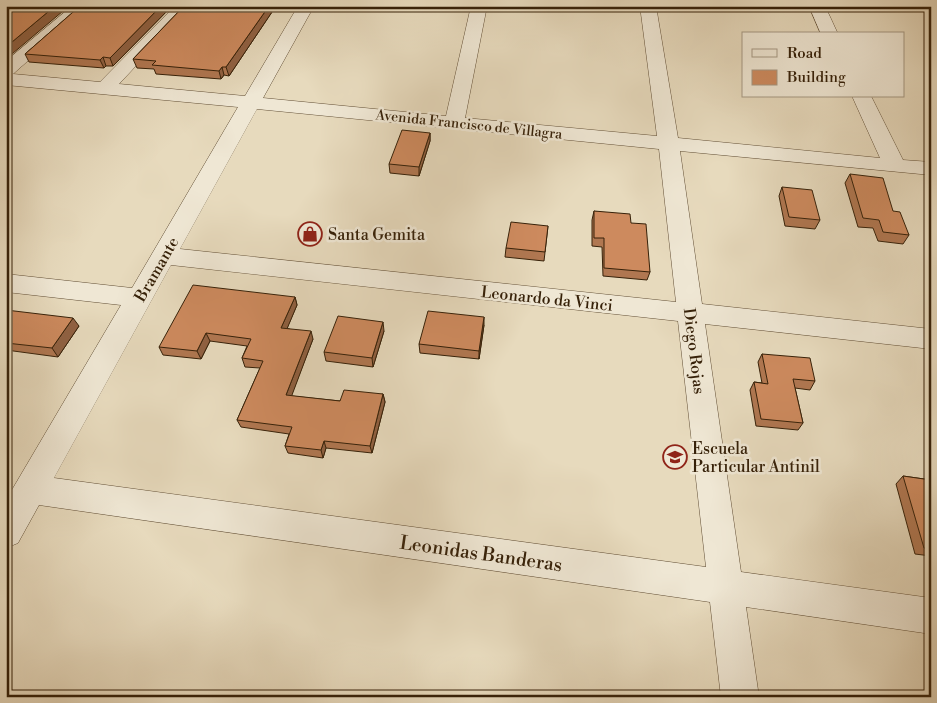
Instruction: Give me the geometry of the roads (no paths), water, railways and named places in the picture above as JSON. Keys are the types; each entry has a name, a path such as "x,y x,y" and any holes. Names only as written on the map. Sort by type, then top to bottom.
{"street":[{"path":"6,71 82,6"},
{"path":"104,89 184,6"},
{"name":"Bramante","path":"6,532 306,6"},
{"path":"454,123 479,6"},
{"name":"Diego Rojas","path":"648,6 668,144 740,697"},
{"path":"816,6 829,32"},
{"name":"Avenida Francisco de Villagra","path":"6,79 931,169"},
{"path":"862,98 895,166"},
{"name":"Leonardo da Vinci","path":"164,256 931,339"},
{"path":"6,283 140,298"},
{"name":"Leonidas Banderas","path":"31,489 931,616"}],"place":[{"name":"Santa Gemita","path":"310,234"},
{"name":"Escuela Particular Antinil","path":"675,457"}]}
